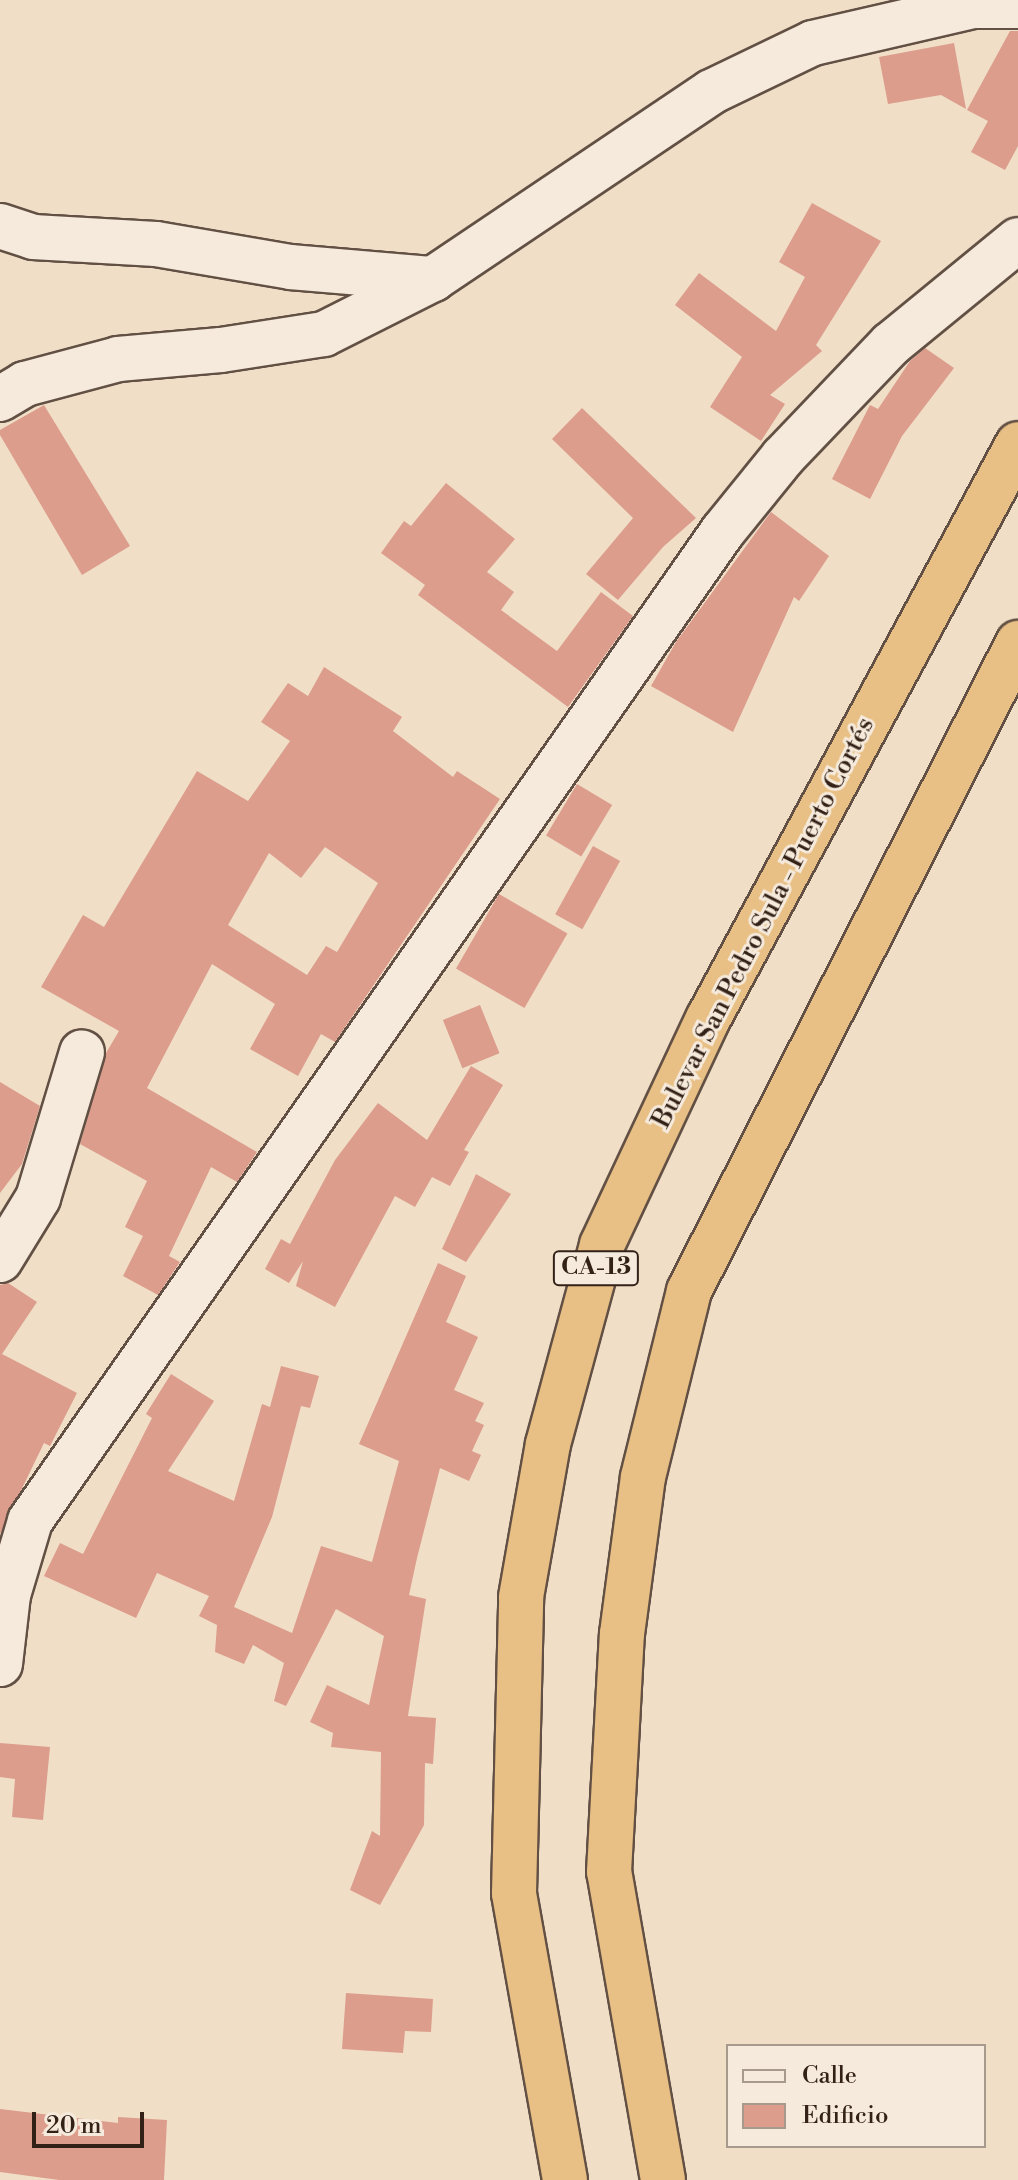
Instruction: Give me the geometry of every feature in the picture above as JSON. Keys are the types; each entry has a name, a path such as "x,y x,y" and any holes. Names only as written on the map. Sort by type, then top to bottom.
{"highway":[{"name":"Bulevar San Pedro Sula - Puerto Cortés","path":"565,2180 514,1893 521,1597 548,1444 602,1245 702,1033 1018,444"},
{"path":"663,2180 609,1872 622,1634 643,1477 689,1291 1018,643"}],"street":[{"path":"0,399 25,384 118,359 221,350 324,334 433,279 711,92 813,43 973,6 1018,6"},
{"path":"0,226 33,237 156,244 290,267 433,279"},
{"path":"0,1664 8,1595 30,1521 723,531 783,457 891,344 1018,240"},
{"path":"0,1260 38,1198 82,1052"}],"building":[{"path":"1010,31 1018,31 1018,146 1005,170 971,152 988,121 967,110"},
{"path":"954,43 966,109 941,95 888,104 879,57"},
{"path":"812,203 881,241 816,345 822,351 770,395 785,404 761,441 710,407 742,357 675,305 699,273 776,331 805,277 779,262"},
{"path":"925,348 954,368 902,436 870,499 832,479 870,405 878,409 910,361"},
{"path":"44,405 130,546 82,575 0,435 0,430"},
{"path":"582,408 696,518 663,547 618,600 586,574 633,518 552,439"},
{"path":"446,483 515,539 487,572 514,592 501,610 557,651 601,592 633,616 568,707 418,595 425,585 381,553 404,521 411,526"},
{"path":"771,512 829,556 799,601 794,597 733,732 651,686 676,642"},
{"path":"324,667 402,717 393,731 453,777 457,771 500,799 335,1042 321,1034 298,1076 250,1049 275,1004 212,964 147,1088 257,1152 237,1182 211,1167 169,1256 180,1262 158,1295 123,1276 143,1236 125,1227 147,1181 80,1144 106,1053 119,1031 41,987 83,915 104,927 197,771 248,801 290,741 261,722 288,683 308,696","holes":["325,847 378,883 337,952 326,946 307,975 228,925 269,853 301,878"]},
{"path":"577,784 612,805 581,857 546,835"},
{"path":"593,846 620,861 582,929 555,914"},
{"path":"499,894 567,933 524,1008 456,968"},
{"path":"480,1005 499,1053 462,1068 443,1020"},
{"path":"471,1066 503,1085 464,1150 469,1152 450,1186 432,1177 415,1207 395,1196 335,1307 296,1286 303,1261 289,1283 265,1269 281,1239 290,1244 335,1160 378,1103 427,1140"},
{"path":"0,1082 40,1106 22,1164 0,1193"},
{"path":"476,1174 511,1194 466,1262 442,1249"},
{"path":"438,1263 466,1276 446,1322 478,1337 454,1390 484,1403 475,1421 484,1425 472,1451 481,1455 469,1481 440,1468 417,1558 409,1595 426,1599 408,1716 436,1718 433,1764 425,1763 424,1825 380,1905 350,1890 372,1831 380,1836 381,1752 331,1747 333,1733 310,1722 327,1685 369,1705 384,1636 336,1609 286,1706 274,1701 284,1663 253,1645 244,1664 215,1652 217,1625 199,1616 209,1596 157,1573 136,1618 44,1576 60,1543 83,1554 152,1418 146,1414 171,1374 214,1401 168,1471 234,1501 262,1404 270,1407 281,1366 319,1376 310,1408 301,1406 272,1517 234,1607 292,1633 321,1546 372,1562 399,1461 359,1444"},
{"path":"8,1283 37,1302 2,1354 77,1393 50,1446 44,1443 0,1534 0,1285"},
{"path":"0,1743 50,1747 43,1820 12,1817 15,1779 0,1777"},
{"path":"346,1993 433,1999 431,2032 405,2031 403,2053 342,2049"},
{"path":"0,2109 118,2123 118,2117 167,2120 164,2180 59,2180 0,2172"}]}
